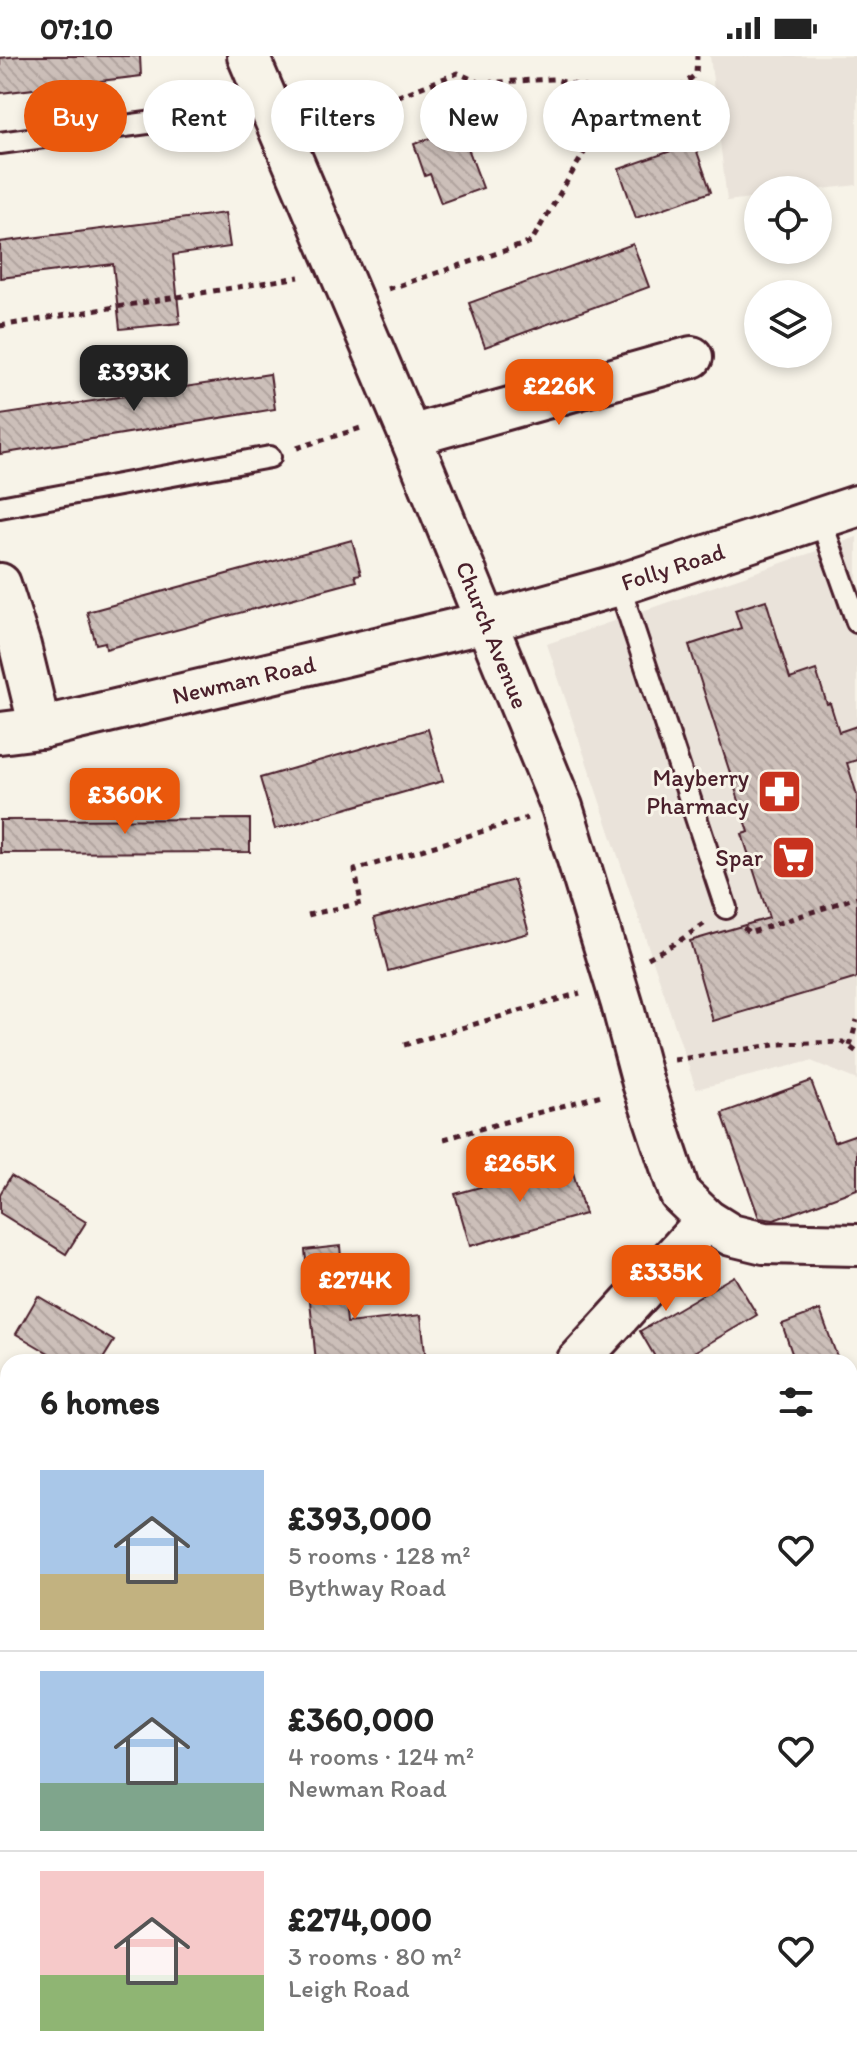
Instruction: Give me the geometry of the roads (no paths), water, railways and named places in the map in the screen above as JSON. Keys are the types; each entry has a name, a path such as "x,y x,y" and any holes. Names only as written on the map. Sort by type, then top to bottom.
{"street":[{"name":"Church Avenue","path":"255,74 406,425 562,807 680,1194 707,1220 731,1235 764,1243 857,1245"},
{"path":"406,425 692,357"},
{"name":"Folly Road","path":"486,622 619,585 857,506"},
{"path":"0,584 20,646 40,728"},
{"name":"Newman Road","path":"0,733 40,728 486,622"},
{"path":"584,1354 707,1220"}],"lane":[{"path":"0,143 143,124"},
{"path":"0,507 270,457"},
{"path":"820,518 857,622"},
{"path":"619,585 726,908"}],"place":[{"name":"Mayberry Pharmacy","path":"780,792"},
{"name":"Spar","path":"794,858"}]}
